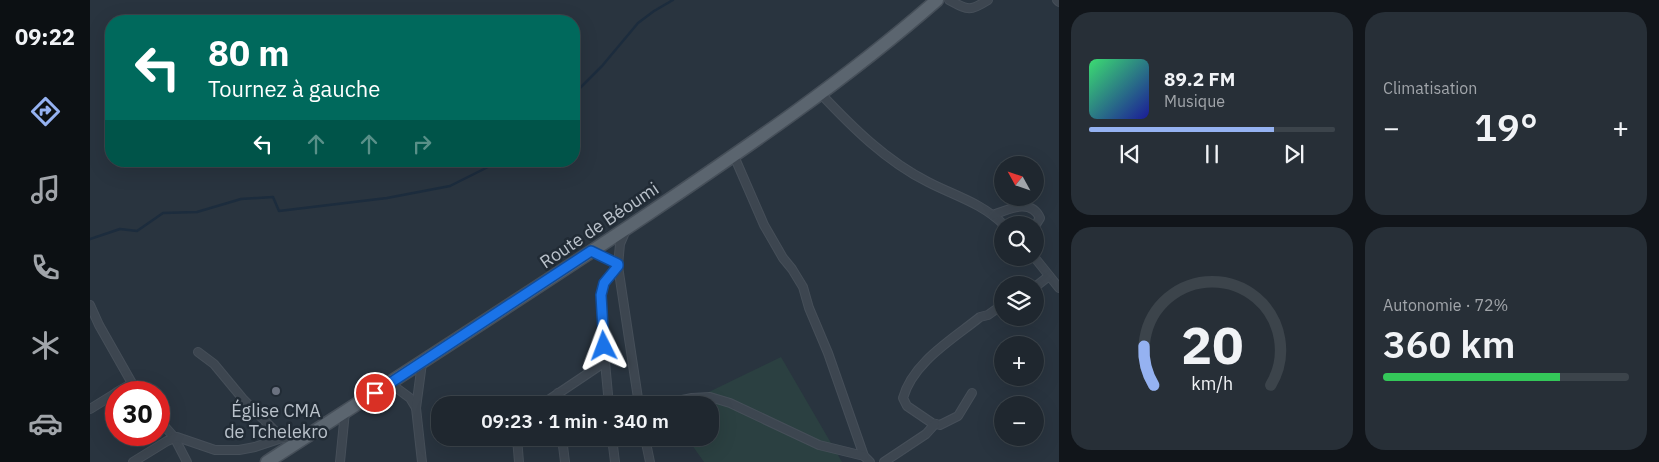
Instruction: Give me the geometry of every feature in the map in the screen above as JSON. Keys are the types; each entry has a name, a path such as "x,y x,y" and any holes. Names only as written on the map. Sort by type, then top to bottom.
{"main road":[{"name":"Route de Béoumi","path":"267,462 390,384 734,156 898,34 937,0"}],"street":[{"path":"949,0 968,10 978,7 988,0"},
{"path":"820,93 872,144 900,165 928,182 966,199 993,214 1026,206 1034,208 1039,216"},
{"path":"734,156 764,225 803,287 808,308 828,353 867,459"},
{"path":"627,228 620,244 618,265 638,396"},
{"path":"591,251 618,265"},
{"path":"608,396 601,295 604,283 618,265"},
{"path":"1041,266 1059,288"},
{"path":"1044,280 1049,276"},
{"path":"90,305 99,326 129,381"},
{"path":"972,394 958,416 940,425 935,424 907,406 903,398 906,387 929,358 980,317 994,311"},
{"path":"90,328 99,326"},
{"path":"198,352 214,364 243,399 282,438"},
{"path":"554,396 605,362"},
{"path":"422,363 416,408 422,462"},
{"path":"390,384 410,398 416,408"},
{"path":"719,399 730,402 819,445 867,459"},
{"path":"90,409 105,400"},
{"path":"340,462 345,412"},
{"path":"884,462 926,434 935,424"},
{"path":"170,432 187,462"},
{"path":"133,462 177,436 215,450 239,450 282,438 307,436"},
{"path":"518,446 519,462"},
{"path":"563,446 565,462"},
{"path":"613,446 615,462"},
{"path":"647,446 650,462"}],"green space":[{"path":"781,357 842,462 704,462 693,446 719,446 719,396 701,396"}],"waterway":[{"path":"580,88 602,66 638,23 673,0"},
{"path":"90,239 120,229 137,231 163,213 197,212 241,199 273,197 279,211 387,198 450,186 488,167"}],"place":[{"name":"Église CMA de Tchelekro","path":"276,391"}],"route":[{"path":"375,393 591,251 618,264 604,283 601,295 604,346"}]}
